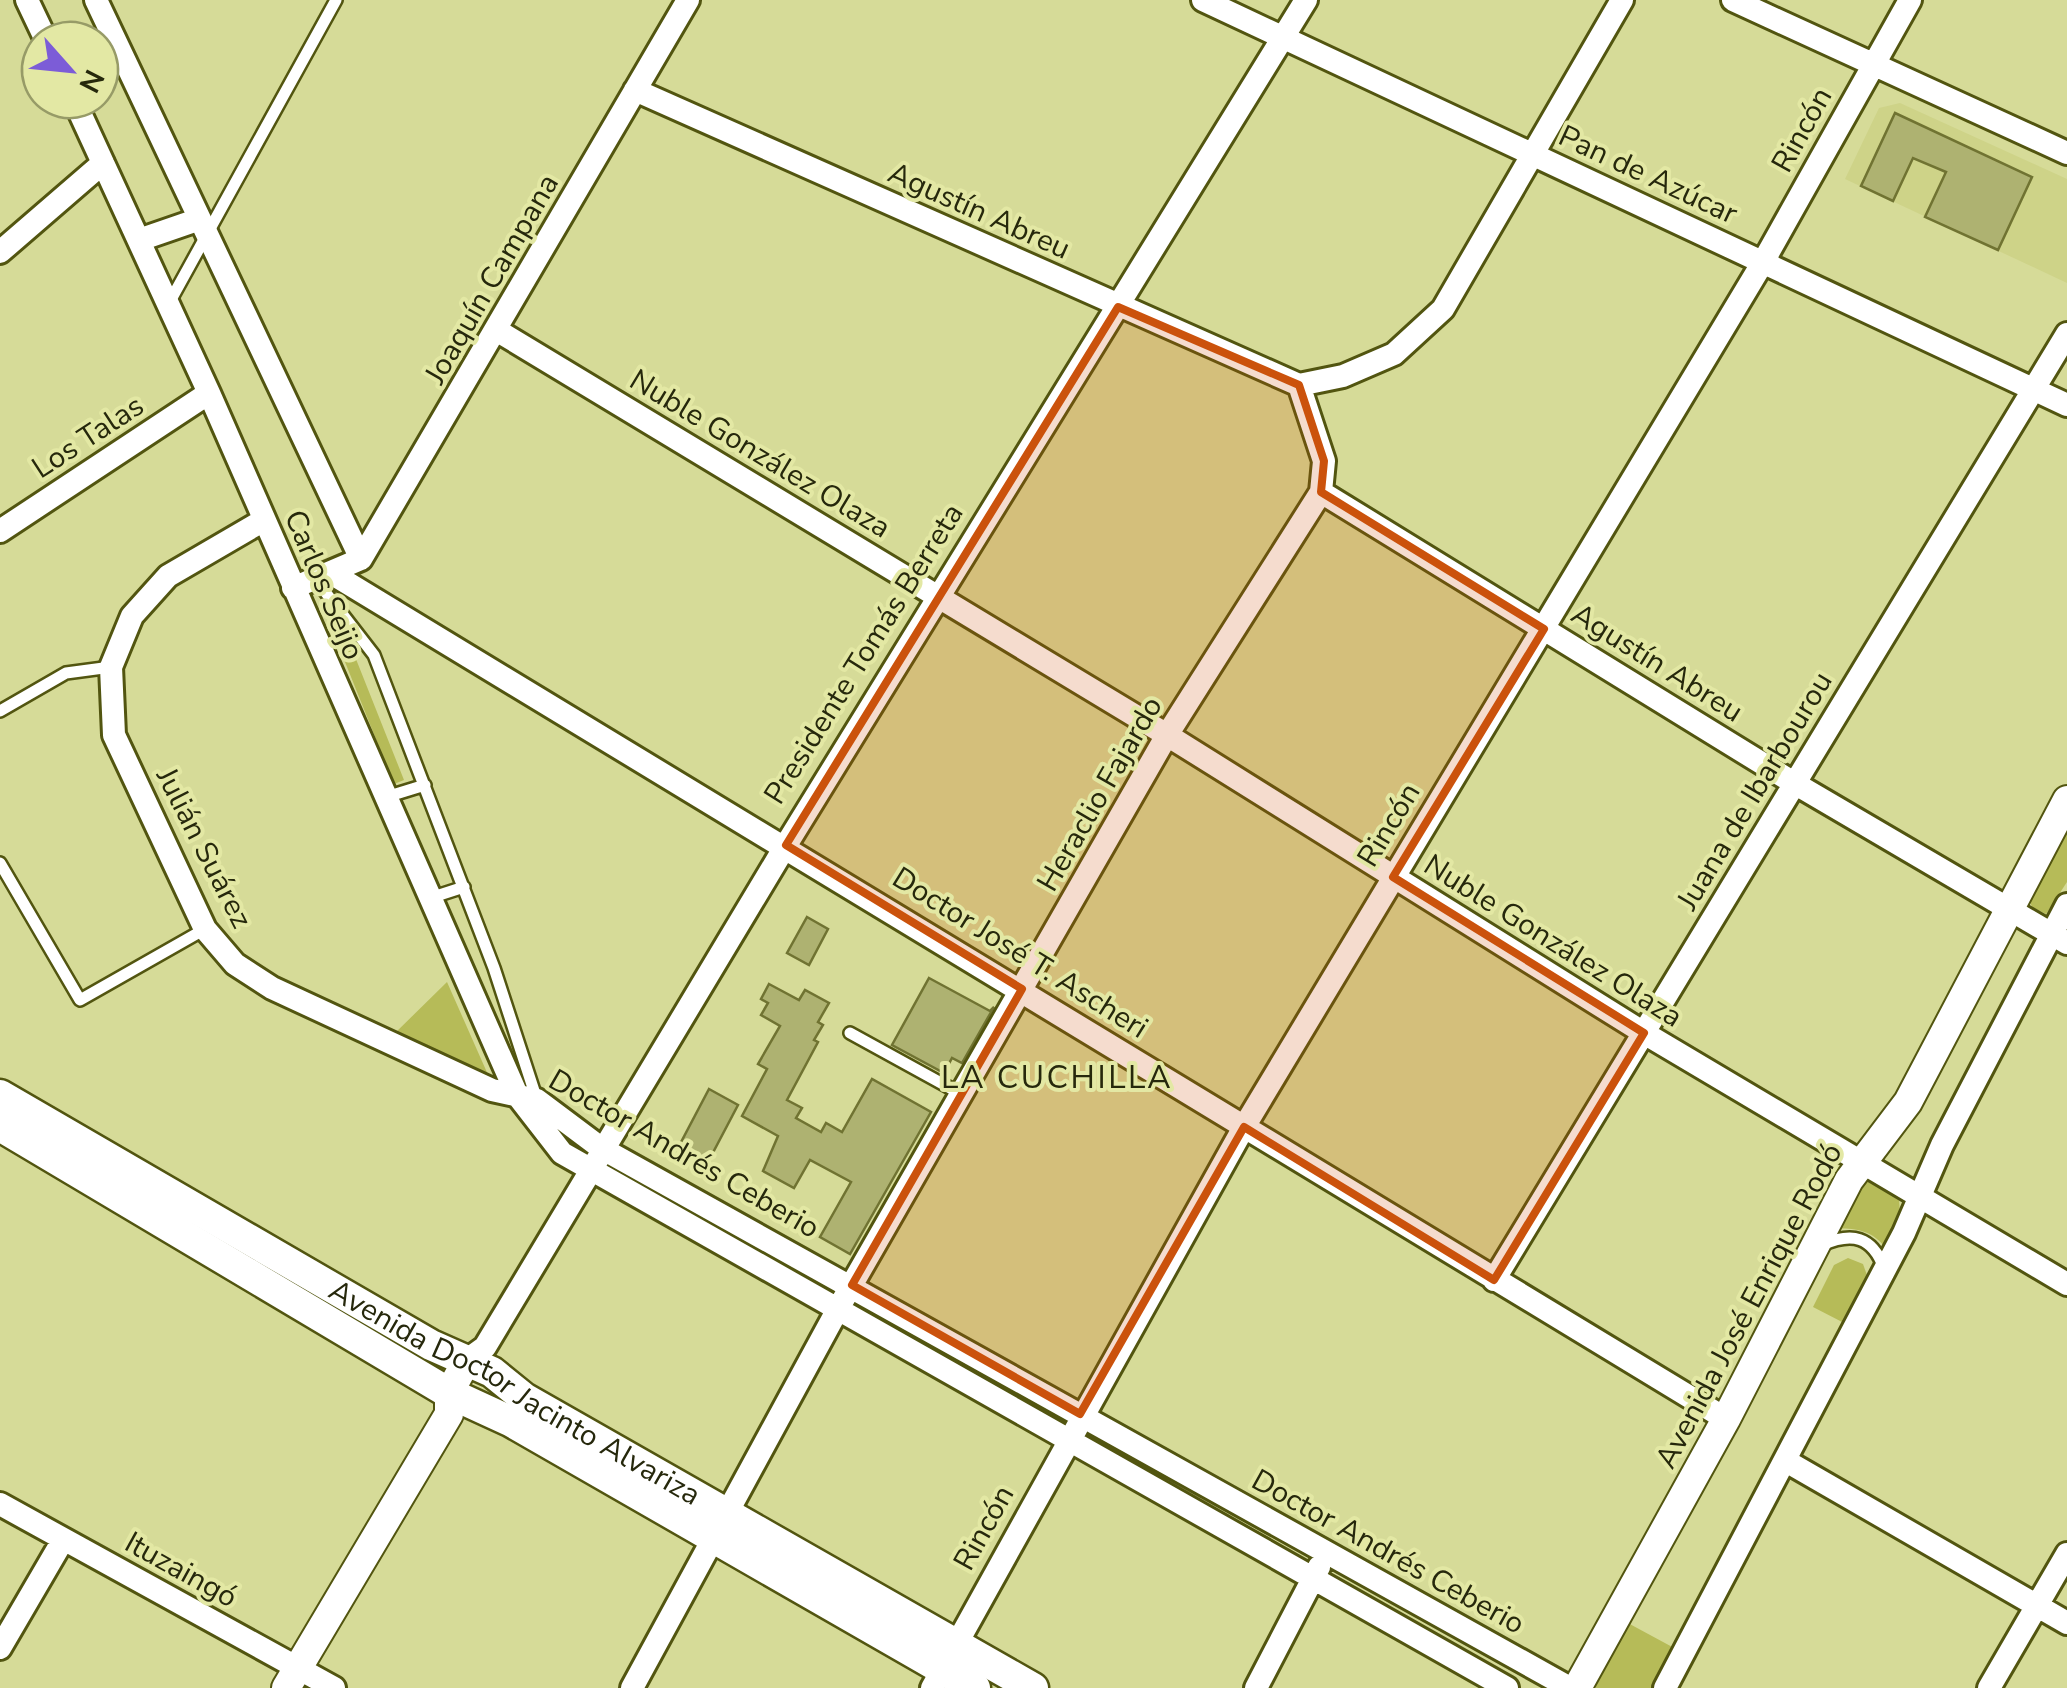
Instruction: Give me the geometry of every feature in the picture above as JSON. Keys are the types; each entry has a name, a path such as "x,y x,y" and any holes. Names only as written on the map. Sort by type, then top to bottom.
{"main road":[{"name":"Avenida Doctor Jacinto Alvariza","path":"7,1122 432,1345 482,1360 524,1398 975,1688"},
{"name":"Avenida Doctor Jacinto Alvariza","path":"7,1122 457,1404 723,1528"},
{"name":"Avenida Doctor Jacinto Alvariza","path":"943,1666 1033,1688"}],"street":[{"path":"96,0 201,229 361,559 293,588"},
{"name":"Joaquín Campana","path":"361,559 498,331 688,0"},
{"name":"Pan de Azúcar","path":"1203,0 2067,405"},
{"name":"Presidente Tomás Berreta","path":"292,1678 457,1404 595,1158 1306,0"},
{"path":"1320,492 1324,461 1299,386 1368,367 1421,334 1462,281 1622,0"},
{"path":"1733,0 2067,153"},
{"name":"Rincón","path":"943,1666 1080,1414 1244,1127 1763,262 1910,0"},
{"name":"Agustín Abreu","path":"636,90 1299,386"},
{"name":"Carlos Seijo","path":"83,120 209,393 464,980 527,1098"},
{"path":"0,252 103,163"},
{"path":"138,240 201,229"},
{"name":"Nuble González Olaza","path":"498,331 1167,735 1644,1033 2067,1284"},
{"name":"Juana de Ibarbourou","path":"1494,1280 2067,334"},
{"name":"Los Talas","path":"0,531 209,393"},
{"name":"Agustín Abreu","path":"1320,492 1794,783 2059,938"},
{"name":"Heraclio Fajardo","path":"632,1688 723,1528 852,1285 1167,735 1320,492"},
{"name":"Julián Suárez","path":"264,520 168,576 132,616 111,667 114,735 205,928 235,964 272,988 492,1090 527,1098"},
{"name":"Doctor José T. Ascheri","path":"324,576 786,845 1726,1419"},
{"name":"Avenida José Enrique Rodó","path":"1574,1688 1726,1419 1859,1163 1908,1102 2067,800"},
{"path":"1665,1688 1922,1198 1942,1144 2059,938 2067,905"},
{"name":"Doctor Andrés Ceberio","path":"527,1098 562,1153 595,1158 852,1285 1574,1688"},
{"name":"Doctor Andrés Ceberio","path":"595,1158 840,1307 1507,1688"},
{"path":"1786,1461 2067,1624"},
{"name":"Ituzaingó","path":"0,1504 292,1678 334,1688"},
{"path":"0,1648 64,1540"},
{"path":"1256,1688 1328,1552"},
{"path":"1989,1688 2067,1554"}],"lane":[{"path":"168,305 201,229 336,0"},
{"path":"324,576 374,655 425,785 494,968 527,1098"},
{"path":"0,711 66,673 111,667"},
{"path":"383,798 425,785"},
{"path":"0,863 80,1000 205,928"},
{"path":"428,899 464,887"},
{"path":"464,980 494,968"},
{"path":"850,1033 962,1094"},
{"path":"1814,1249 1847,1236 1864,1239 1877,1250 1884,1268"}],"highlighted area":[{"path":"1118,307 1299,385 1324,461 1321,492 1544,629 1393,877 1644,1033 1494,1280 1244,1127 1080,1414 852,1285 1022,989 786,845"}],"shaded area":[{"path":"1900,103 2067,179 2067,283 1845,179 1879,108"},
{"path":"350,644 404,780 394,784 339,647"},
{"path":"2067,827 2067,882 2046,914 2032,907 2029,899"},
{"path":"447,982 489,1077 391,1037"},
{"path":"1863,1178 1899,1198 1900,1215 1886,1249 1862,1231 1832,1229"},
{"path":"1848,1258 1863,1264 1868,1278 1846,1324 1813,1307 1834,1265"},
{"path":"1626,1622 1676,1649 1656,1688 1596,1688 1595,1679"}],"building":[{"path":"1895,113 2032,177 1998,250 1925,217 1946,172 1913,158 1893,201 1861,186"},
{"path":"807,917 828,929 809,965 787,953"},
{"path":"929,978 990,1011 994,1007 962,1063 952,1058 944,1073 892,1045"},
{"path":"769,984 799,1000 805,990 829,1003 818,1022 823,1025 814,1040 818,1042 787,1100 802,1108 796,1118 821,1132 826,1123 842,1132 872,1079 931,1112 850,1254 820,1237 851,1182 810,1160 794,1188 763,1171 778,1136 742,1116 767,1069 758,1064 780,1026 761,1015 768,1003 761,999"},
{"path":"709,1089 738,1105 708,1162 679,1146"}],"district":[{"name":"LA CUCHILLA","path":"1057,1077"}]}
